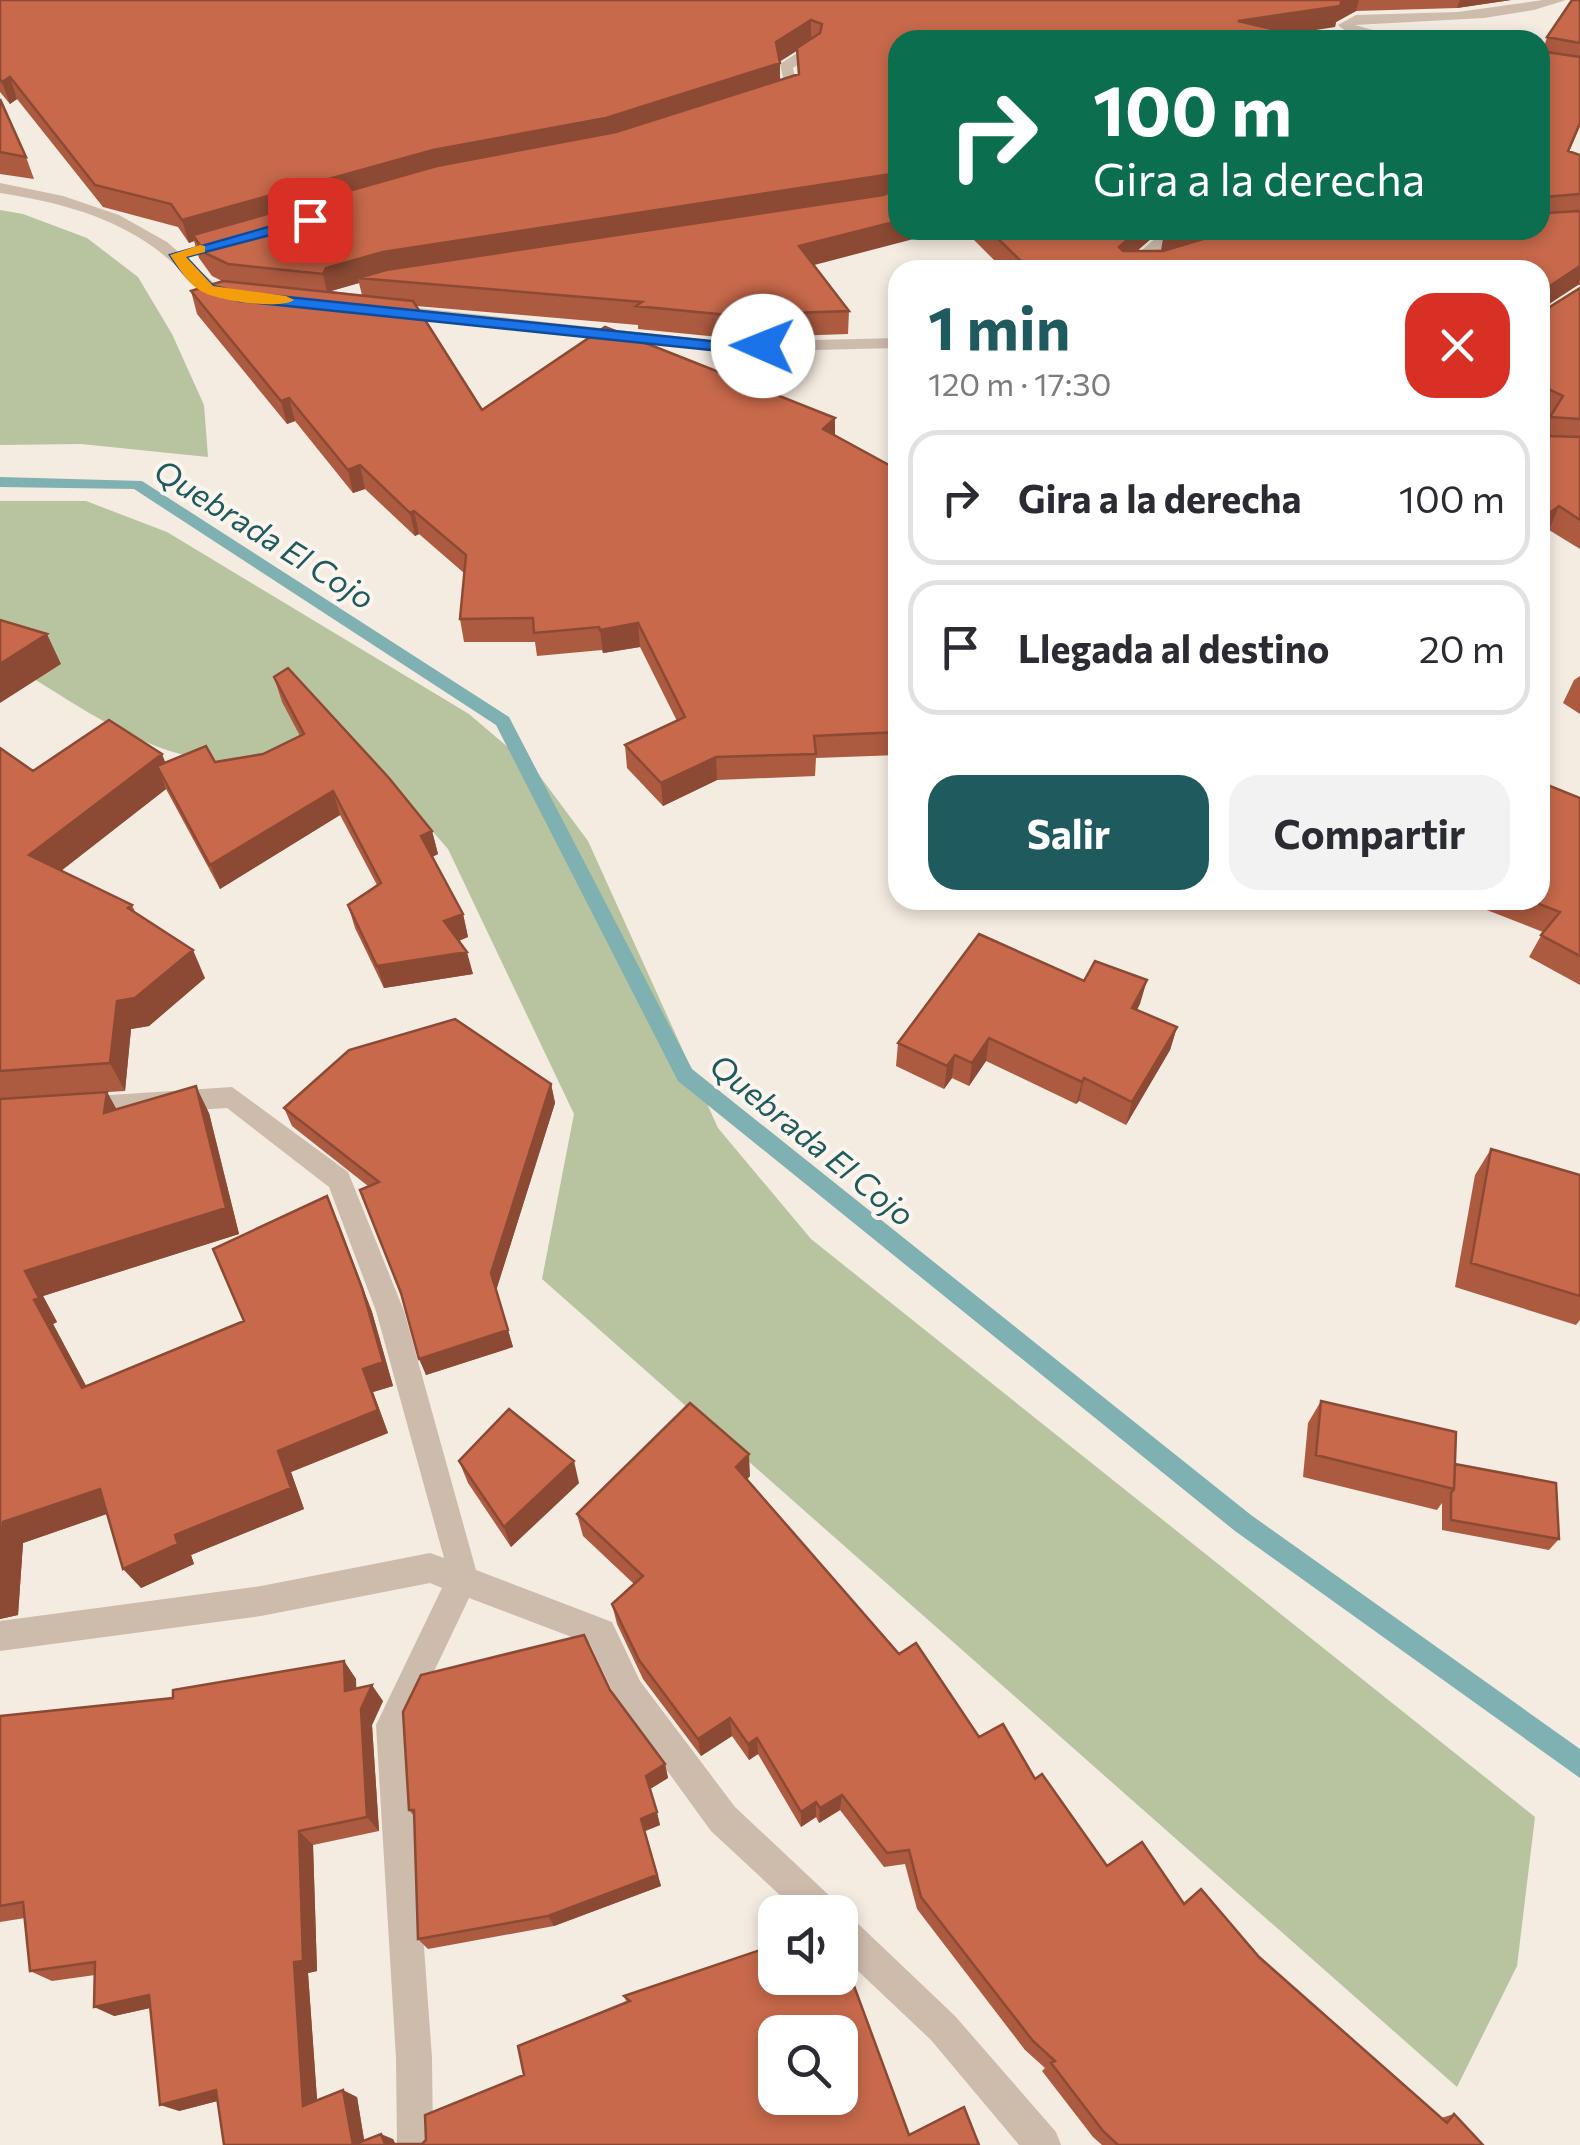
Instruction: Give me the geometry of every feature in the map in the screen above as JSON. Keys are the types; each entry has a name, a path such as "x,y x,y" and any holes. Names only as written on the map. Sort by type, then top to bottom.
{"street":[{"path":"1352,30 1345,25 1356,20 1512,11 1560,0"},
{"path":"757,101 793,89 785,68 814,49"},
{"path":"0,188 90,210 186,253 190,275 208,289 256,298"},
{"path":"1139,260 1163,240"},
{"path":"362,307 730,347 888,343"},
{"path":"60,1108 232,1097 339,1180 390,1311 462,1580 392,1725 414,2058 415,2145"},
{"path":"0,1636 261,1601 430,1568 602,1634 629,1692 723,1819 804,1895"},
{"path":"858,1947 943,2028 1043,2145"}],"green space":[{"path":"0,210 23,214 87,238 138,277 172,334 204,405 208,457 81,444 0,445"},
{"path":"0,501 86,501 167,532 469,714 536,771 588,841 718,1128 811,1239 1535,1817 1517,1966 1457,2087 542,1279 574,1114 448,849 338,724 275,755 238,761 201,759 130,735 0,658"}],"building":[{"path":"0,0 1342,0 1340,6 1238,21 1276,30 888,30 888,175 383,252 326,268 323,274 228,264 205,253 193,235 437,166 616,132 799,74 797,48 820,33 822,24 811,20 776,42 780,63 606,118 433,150 182,220 171,204 95,185 10,77 2,82"},
{"path":"1572,0 1580,0 1580,43 1550,38"},
{"path":"1550,52 1580,57 1580,123 1568,151 1580,155 1580,194 1550,197"},
{"path":"0,99 26,157 0,152"},
{"path":"888,193 888,224 799,246 849,311 728,315 636,306 642,302 358,278 386,270"},
{"path":"1580,211 1580,266 1550,286 1550,260 1020,260 999,240 1127,240 1119,247 1123,251 1163,251 1200,240 1550,240 1550,213"},
{"path":"223,281 413,301 482,410 605,327 835,418 823,429 888,465 888,732 814,736 816,754 716,757 661,783 625,745 685,717 638,623 600,630 599,627 534,633 533,618 460,619 466,555 414,511 410,513 360,465 348,470 289,398 281,401 191,291"},
{"path":"1580,288 1580,419 1550,417 1563,396 1550,390 1550,307"},
{"path":"1550,436 1580,437 1580,520 1559,506 1550,513"},
{"path":"0,620 47,634 0,664"},
{"path":"288,668 432,831 421,836 463,914 444,921 467,952 377,966 348,905 381,883 333,791 210,865 157,766 206,746 215,762 263,754 304,734 274,677"},
{"path":"109,720 162,754 29,855 132,905 128,908 193,950 135,998 117,1001 110,1063 0,1071 0,748 33,771"},
{"path":"1550,786 1580,798 1580,956 1541,935 1560,912 1550,908"},
{"path":"979,934 1084,981 1095,961 1147,980 1132,1008 1177,1027 1132,1102 989,1038 972,1063 955,1055 947,1066 898,1043"},
{"path":"455,1019 551,1084 491,1273 508,1330 419,1359 401,1293 360,1190 379,1182 284,1108 349,1050"},
{"path":"196,1086 226,1208 25,1271 39,1298 34,1300 82,1388 244,1321 213,1249 327,1196 362,1288 383,1362 363,1369 378,1410 278,1451 291,1488 175,1535 178,1544 123,1569 100,1489 3,1522 0,1561 0,1099 107,1092 104,1113"},
{"path":"1491,1149 1580,1175 1580,1296 1471,1263"},
{"path":"1321,1401 1456,1432 1454,1489 1316,1455"},
{"path":"690,1403 749,1454 736,1467 899,1654 916,1643 979,1737 1003,1724 1035,1779 1042,1774 1107,1866 1142,1842 1184,1904 1201,1889 1259,1957 1447,2123 1454,2114 1483,2145 1118,2145 1103,2131 1051,2063 1055,2061 1033,2041 921,1897 909,1850 887,1853 842,1795 820,1808 816,1802 801,1812 757,1738 748,1744 730,1718 698,1739 639,1660 612,1604 643,1576 577,1514"},
{"path":"509,1409 574,1461 504,1527 459,1461"},
{"path":"1455,1464 1556,1483 1559,1539 1451,1520"},
{"path":"584,1635 610,1690 665,1764 646,1776 657,1812 641,1819 657,1875 548,1916 418,1939 414,1810 409,1810 403,1712 421,1675"},
{"path":"344,1661 345,1691 372,1685 361,1709 367,1817 299,1831 303,1961 294,1962 303,2106 343,2090 353,2145 224,2145 216,2090 160,2105 149,1995 94,2007 95,1962 30,1971 23,1902 0,1906 0,1716 173,1698 173,1690"},
{"path":"758,1951 758,1995 857,1995 909,2135 964,2107 979,2145 353,2145 381,2134 385,2144 422,2144 426,2140 425,2115 524,2075 518,2046 630,2001 624,1996"}],"waterway":[{"name":"Quebrada El Cojo","path":"0,482 137,484 503,721 685,1075 1243,1523 1580,1765"}],"slow traffic":[{"path":"200,249 178,255 190,275 208,289 239,297 286,300"}],"route":[{"path":"310,220 178,255 190,275 208,289 239,297 730,347 763,346"}]}
